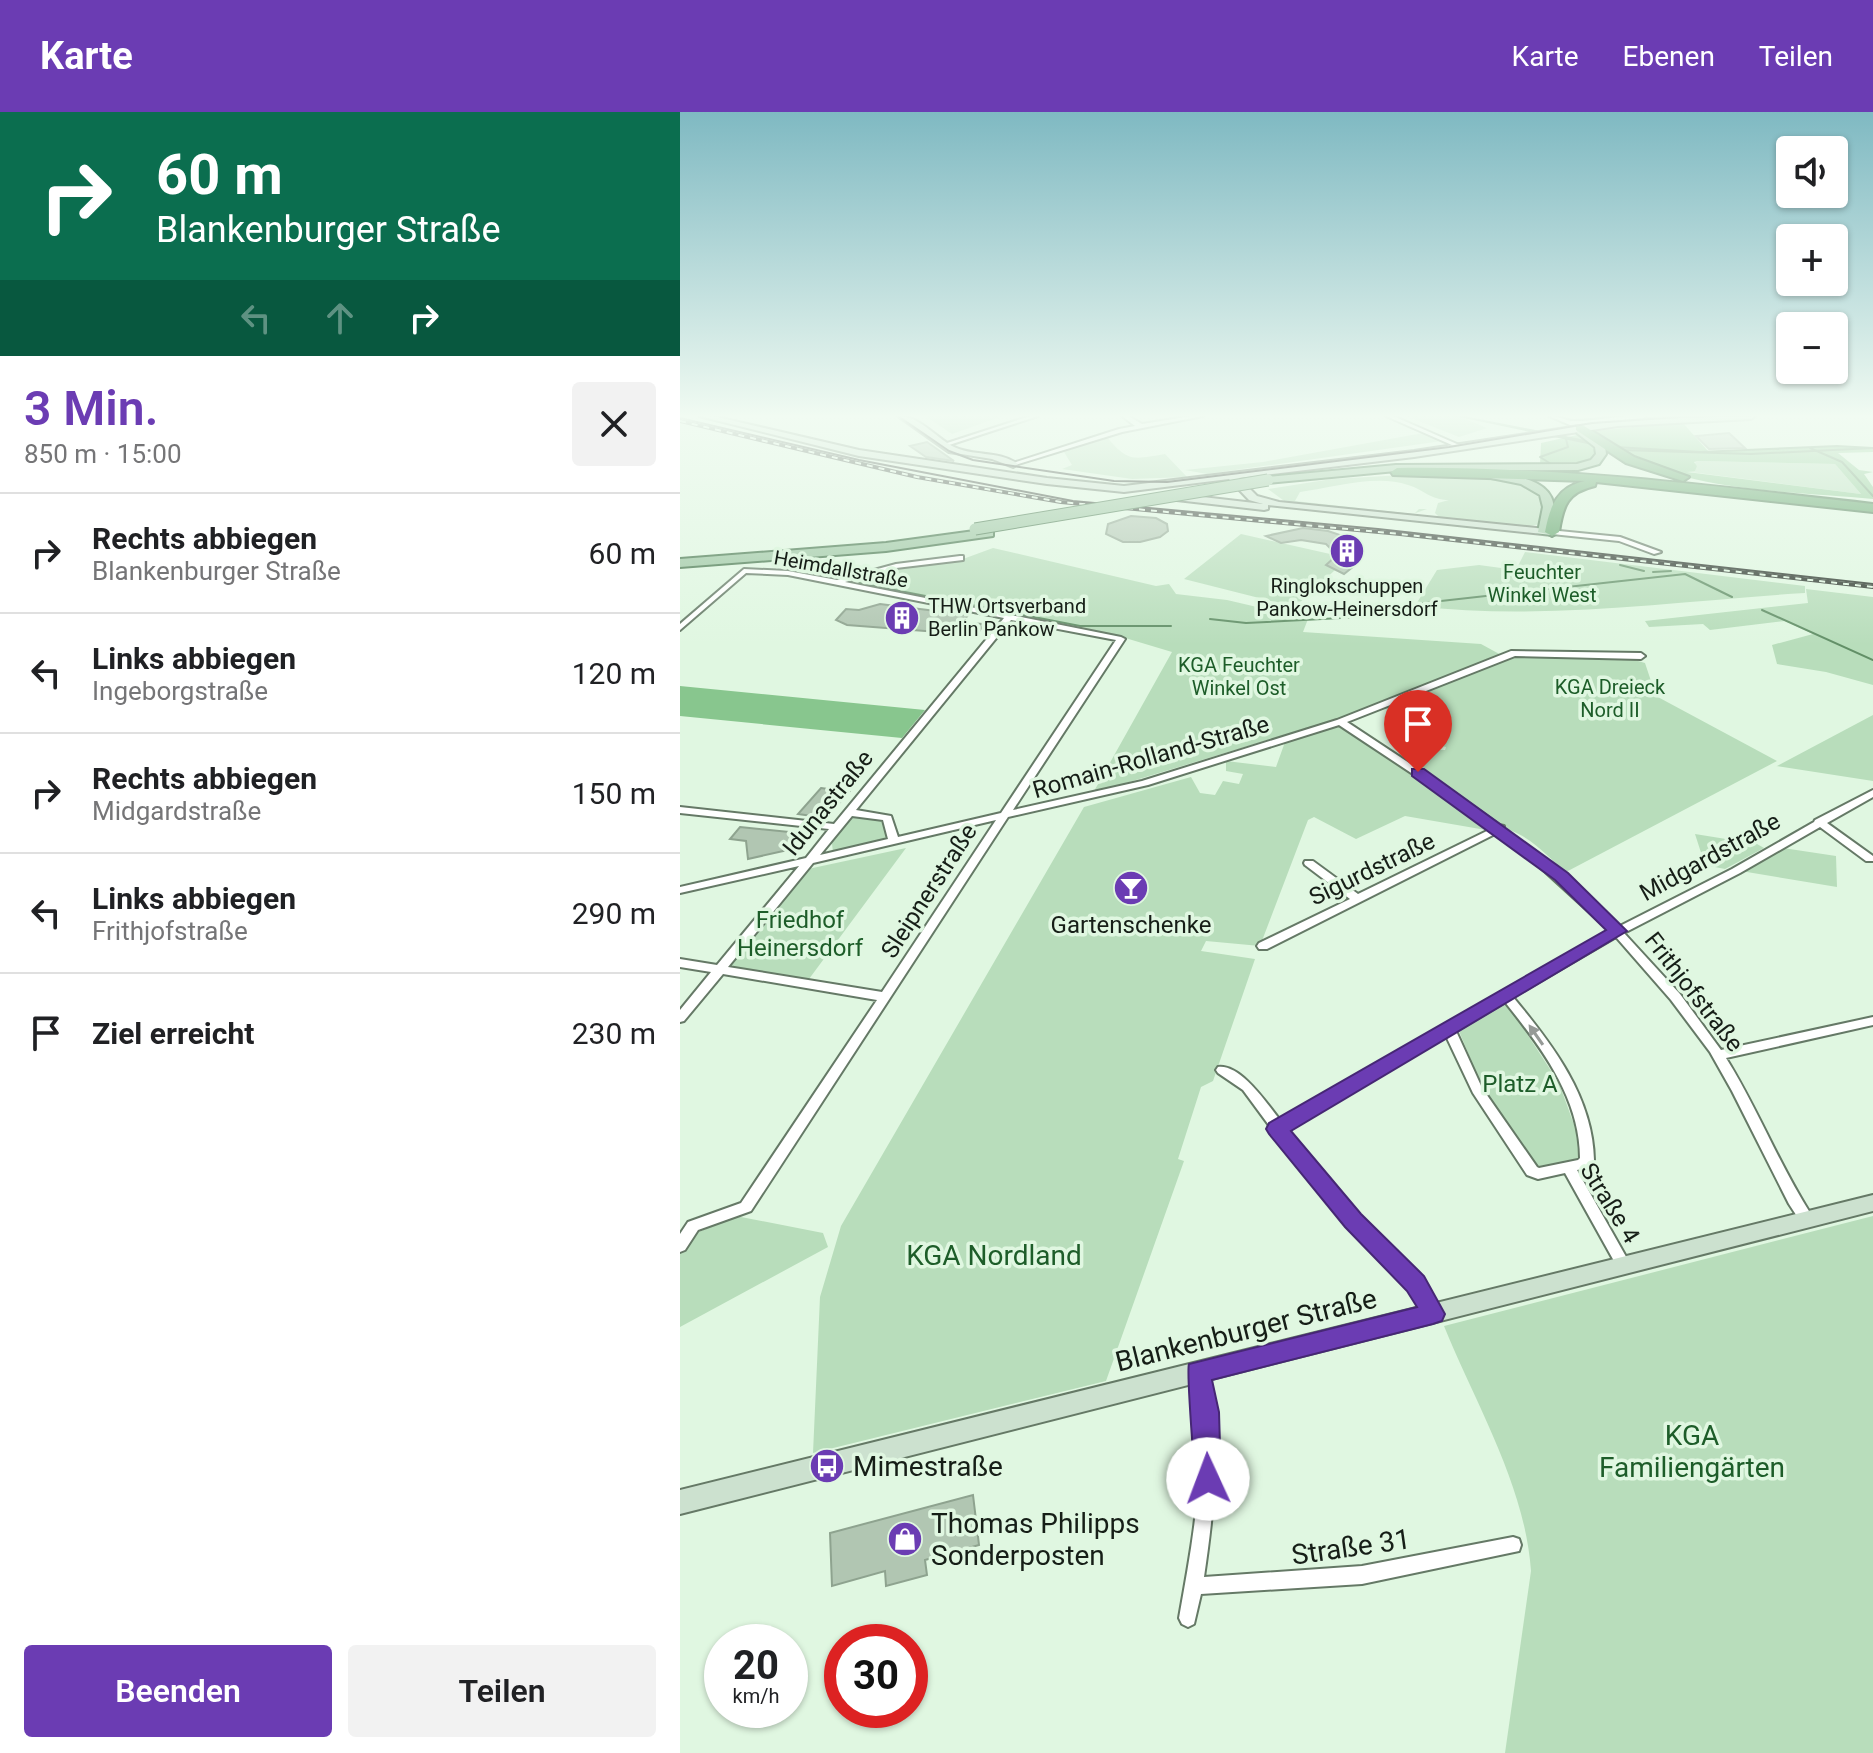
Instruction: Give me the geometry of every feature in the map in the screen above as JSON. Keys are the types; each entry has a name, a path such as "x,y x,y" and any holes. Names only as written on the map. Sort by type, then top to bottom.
{"highway":[{"path":"1548,532 1558,499 1564,493"},
{"path":"1739,493 1873,506"},
{"path":"1773,493 1873,506"}],"main road":[{"path":"1158,493 1548,532 1549,502 1539,493"},
{"path":"680,556 881,542 1204,493"},
{"path":"680,563 744,565 886,547 989,533 1212,493"},
{"path":"1250,493 1265,503 1293,507"},
{"name":"Blankenburger Straße","path":"680,1502 1873,1203"}],"street":[{"path":"1548,532 1620,539 1657,552"},
{"path":"835,583 902,565 960,558"},
{"path":"680,628 744,565"},
{"name":"Heimdallstraße","path":"744,565 1121,639"},
{"name":"Idunastraße","path":"680,1018 1010,616"},
{"name":"Sleipnerstraße","path":"687,1225 746,1207 1121,639"},
{"name":"Romain-Rolland-Straße","path":"680,890 1004,818 1145,783 1340,722 1514,653 1641,656"},
{"name":"Frithjofstraße","path":"1340,722 1500,828 1562,876 1618,931 1718,1055 1807,1220"},
{"name":"Midgardstraße","path":"1277,1129 1618,931 1736,871 1873,793"},
{"path":"680,810 836,827"},
{"path":"848,812 887,818 894,842"},
{"path":"1819,822 1870,859"},
{"name":"Sigurdstraße","path":"1263,946 1500,828"},
{"path":"1309,863 1357,899"},
{"path":"680,963 885,997"},
{"path":"1506,996 1546,1049 1580,1114 1589,1145 1587,1160 1568,1167"},
{"path":"1718,1055 1873,1021"},
{"name":"Straße 4","path":"1449,1029 1477,1090 1528,1167 1538,1174 1568,1167 1624,1266"},
{"path":"1222,1070 1247,1087 1277,1129 1353,1221 1416,1283 1433,1314"},
{"path":"680,1246 687,1225"},
{"path":"1188,1618 1208,1479 1206,1412 1198,1372"},
{"name":"Straße 31","path":"1194,1586 1362,1575 1513,1545"}],"green space":[{"path":"1273,493 1300,493 1295,501 1413,514 1287,503"},
{"path":"1426,493 1536,493 1544,499 1541,524 1529,526 1439,517 1435,513 1438,503 1449,500"},
{"path":"1241,534 1348,558 1295,607 1184,579"},
{"name":"KGA Feuchter Winkel Ost","path":"993,548 1156,586 1169,584 1176,594 1227,600 1308,619 1303,632 1481,644 1503,656 1337,719 1093,793 1172,652 1122,637 849,582 918,564 963,559"},
{"name":"Feuchter Winkel West","path":"1525,552 1805,586 1805,593 1562,611 1415,606 1437,570 1479,565 1516,570"},
{"path":"1806,589 1873,597 1873,685 1826,672 1777,664 1772,645 1813,634 1785,621 1710,630 1703,624 1649,627 1645,621 1808,603"},
{"name":"KGA Nordland","path":"1617,655 1645,663 1656,696 1777,761 1566,872 1529,840 1508,830 1486,830 1405,816 1356,839 1314,817 1308,820 1260,946 1206,941 1201,951 1255,959 1213,1081 1201,1087 1178,1159 1184,1161 1106,1381 813,1453 820,1297 841,1226 1084,807 1191,777 1200,793 1215,795 1223,781 1239,784 1243,774 1226,771 1226,761 1276,767 1285,742 1336,725 1392,757 1410,749 1445,750 1446,747 1432,744 1441,717 1385,709 1516,656"},
{"path":"1873,715 1873,781 1776,766 1777,766"},
{"path":"850,818 881,820 888,838 833,852 832,844 828,845"},
{"path":"1695,834 1757,844 1764,848 1725,869 1705,865"},
{"name":"Friedhof Heinersdorf","path":"906,848 809,979 730,966 808,869"},
{"path":"1783,848 1836,856 1837,887 1741,871"},
{"name":"Platz A","path":"1507,1003 1559,1083 1586,1158 1537,1169 1486,1097 1459,1031"},
{"path":"736,1216 823,1233 828,1247 680,1327 680,1253 692,1235"},
{"name":"KGA Familiengärten","path":"1873,1216 1873,1753 1505,1753 1531,1571 1527,1539 1497,1446 1444,1326"}],"shaded area":[{"path":"1796,493 1873,493 1873,499"},
{"path":"680,686 925,710 902,738 680,716"}],"building":[{"path":"1131,516 1156,518 1167,524 1168,531 1160,537 1140,542 1123,542 1106,534 1108,524"},
{"name":"Ringlokschuppen Pankow-Heinersdorf","path":"1303,528 1328,531 1352,539 1361,548 1359,562 1344,574 1326,565 1337,555 1326,544 1301,540 1281,543 1266,536"},
{"name":"THW Ortsverband Berlin Pankow","path":"880,604 968,615 962,623 984,624 977,635 847,625 836,620 846,609 859,610"},
{"path":"821,788 849,792 826,818 798,814"},
{"path":"740,827 810,834 801,847 748,859 746,841 730,839"},
{"name":"Thomas Philipps Sonderposten","path":"973,1495 979,1545 925,1560 927,1575 886,1586 885,1571 832,1586 830,1533"}],"waterway":[{"path":"1870,493 1873,496"},
{"path":"1620,565 1644,571"},
{"path":"1653,572 1671,571"},
{"path":"1423,603 1685,574 1732,597"},
{"path":"859,583 1080,626 1171,626"},
{"path":"1762,610 1873,660"},
{"path":"1210,619 1246,623 1360,617"}],"tram line":[{"path":"1029,493 1073,501 1378,529 1873,584"}],"railway":[{"path":"1007,493 1061,502 1400,534 1873,587"}],"place":[{"name":"Ringlokschuppen Pankow-Heinersdorf","path":"1347,551"},
{"name":"THW Ortsverband Berlin Pankow","path":"902,618"},
{"name":"Gartenschenke","path":"1131,888"},
{"name":"Mimestraße","path":"827,1466"},
{"name":"Thomas Philipps Sonderposten","path":"905,1539"}],"route":[{"path":"1208,1479 1206,1412 1198,1372 1433,1314 1416,1283 1353,1221 1277,1129 1618,931 1562,876 1500,828 1418,772"}],"park label":[{"name":"KGA Dreieck Nord II","path":"1610,698"}]}
